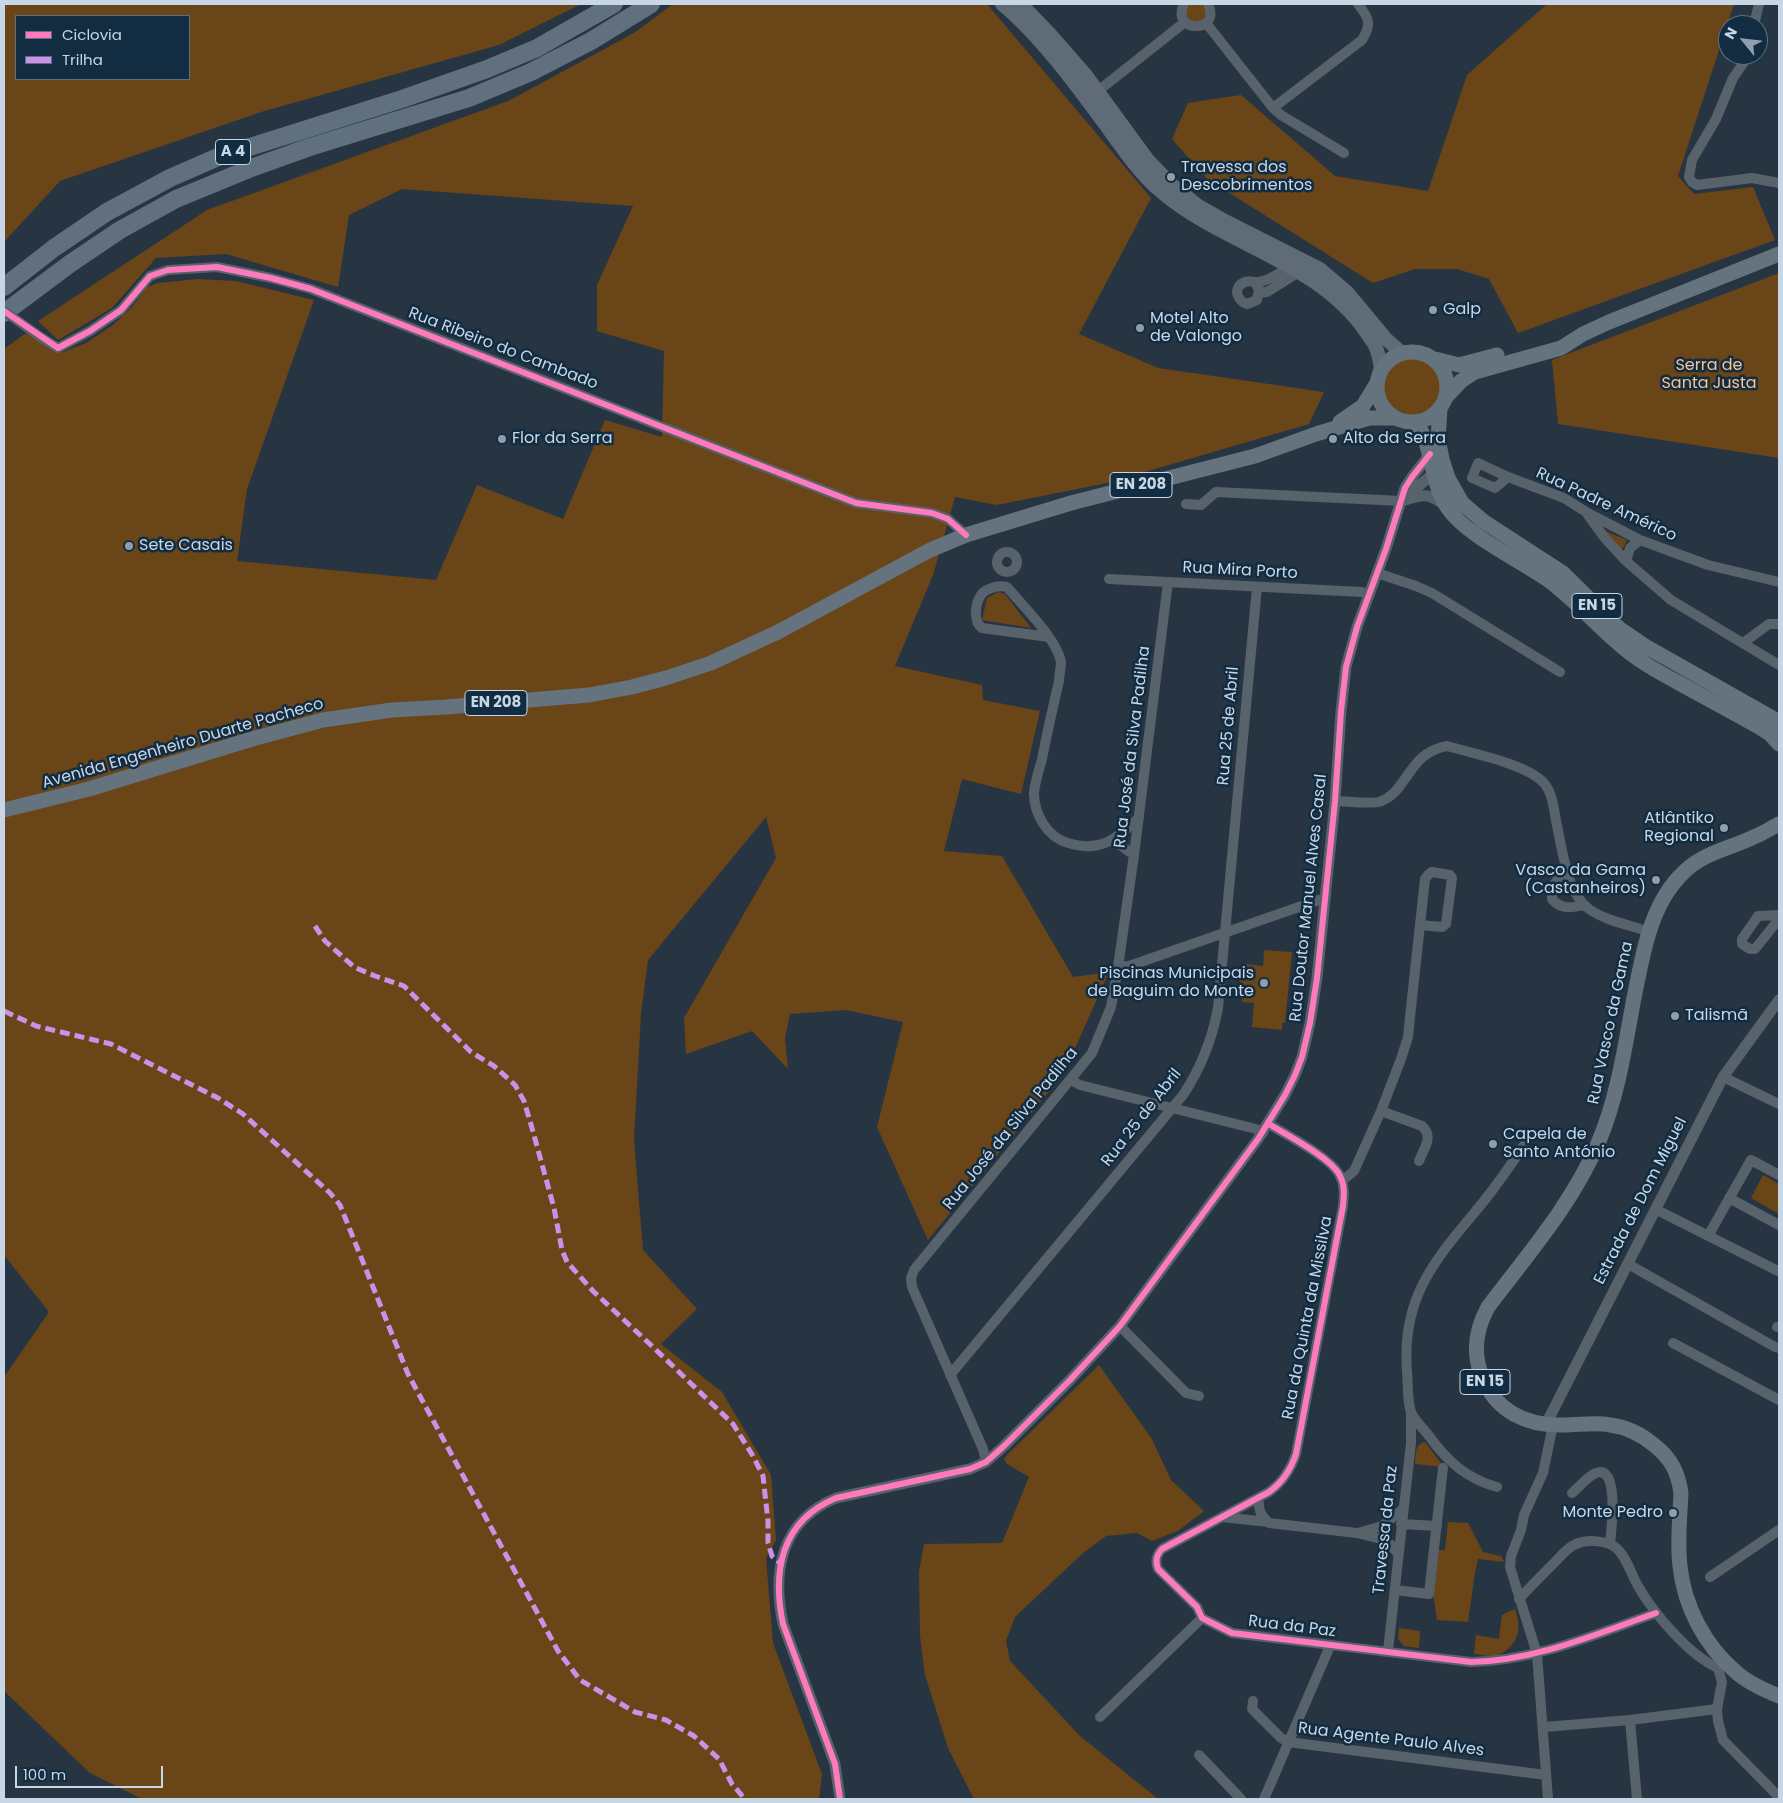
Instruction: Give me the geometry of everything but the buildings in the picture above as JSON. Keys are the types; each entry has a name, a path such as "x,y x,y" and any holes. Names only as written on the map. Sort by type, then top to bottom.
{"highway":[{"name":"A 4","path":"4,287 54,248 107,212 170,178 218,157 402,99 487,69 537,48 614,4"},
{"name":"A 4","path":"4,312 120,230 176,199 254,167 310,147 379,127 478,94 532,72 591,41 651,4"}],"main road":[{"path":"1002,4 1041,43 1094,109 1137,167 1163,194 1191,213 1273,257 1320,269 1347,292 1386,340 1402,353"},
{"path":"1020,4 1050,34 1098,91 1147,159 1171,184 1197,205 1299,264 1355,316 1377,348 1379,376 1377,390 1381,403 1396,418 1402,420 1416,422 1429,418 1461,381 1475,372 1561,348 1583,334 1779,254"},
{"path":"1435,359 1459,365 1560,338 1583,334"},
{"path":"1379,376 1390,359 1402,353 1423,352 1440,364 1446,376 1448,390 1443,403"},
{"name":"EN 208","path":"1316,434 1354,414 1363,406 1379,376"},
{"name":"EN 15","path":"1443,403 1434,473 1446,506 1466,527 1548,580 1573,599 1614,640 1632,655 1654,670 1759,726 1779,744"},
{"name":"EN 208","path":"966,535 1071,502 1255,456 1316,434 1369,418 1396,418"},
{"name":"EN 15","path":"1416,422 1455,493 1473,513 1563,573 1620,629 1645,646 1776,720 1779,724"},
{"name":"Avenida Engenheiro Duarte Pacheco","path":"4,810 89,789 252,739 323,720 392,710 589,695 666,678 711,663 778,632 930,550 966,535"},
{"name":"Rua Vasco da Gama","path":"1779,815 1774,827 1710,854 1685,871 1665,896 1649,932 1612,1106 1599,1142 1576,1188 1482,1317 1477,1336 1476,1354 1481,1372 1494,1398 1509,1412 1523,1419 1549,1425 1609,1424 1635,1432 1660,1449 1672,1463 1676,1472 1680,1493 1680,1566 1685,1592 1699,1627 1721,1664 1749,1682 1779,1696"}],"street":[{"path":"1184,4 1181,13 1185,22 1192,26 1202,26 1206,23 1210,15 1208,4"},
{"path":"1273,108 1362,40 1369,23 1358,4"},
{"path":"1094,109 1098,91 1185,22"},
{"path":"1206,23 1273,108 1281,115 1344,153"},
{"path":"1742,65 1732,78 1716,119 1692,160 1689,177 1697,185 1752,178 1779,183"},
{"path":"1077,88 1098,91"},
{"path":"1273,257 1276,264 1276,275"},
{"path":"1255,283 1260,293 1257,300 1250,304 1243,303 1238,298 1237,290 1241,284 1248,281 1255,283 1299,264"},
{"path":"1260,293 1267,292 1299,264"},
{"name":"Rua Ribeiro do Cambado","path":"4,312 58,348 90,331 121,310 150,276 168,270 217,267 271,278 312,289 856,503 932,513 948,519 966,535"},
{"name":"Rua Doutor Manuel Alves Casal","path":"986,1462 1070,1380 1120,1326 1266,1128 1285,1095 1302,1057 1316,987 1335,801 1346,667 1351,645 1408,483 1419,469 1436,456"},
{"path":"1419,469 1444,478 1454,500 1461,507 1473,513"},
{"path":"1401,501 1434,473"},
{"name":"Rua Padre Américo","path":"1508,477 1564,498 1586,512 1640,540 1708,565 1779,582"},
{"path":"1186,504 1201,505 1216,492 1401,501 1421,495 1428,495 1446,506"},
{"path":"1586,512 1604,537 1626,562 1671,600 1779,666"},
{"path":"1626,562 1630,548 1640,540"},
{"path":"1006,586 1008,572"},
{"path":"1377,573 1432,593 1560,672"},
{"name":"Rua Mira Porto","path":"1109,579 1370,594"},
{"name":"Rua José da Silva Padilha","path":"986,1462 983,1449 912,1286 911,1278 914,1270 1092,1053 1111,1007 1139,818 1168,582"},
{"path":"1050,637 982,628 976,618 982,593 1001,585 1006,586 1050,637 1061,663 1059,681 1034,792 1037,812 1047,830 1066,842 1094,847 1111,841 1139,818"},
{"name":"Rua 25 de Abril","path":"950,1375 1171,1108 1194,1079 1201,1066 1214,1030 1218,1008 1257,587"},
{"path":"1743,643 1769,624 1779,624"},
{"path":"1335,801 1378,802 1391,795 1418,760 1426,753 1436,748 1447,746 1524,769 1543,782 1552,801 1566,866 1578,898 1584,905 1599,914 1649,932"},
{"path":"1111,841 1134,855"},
{"path":"1566,866 1552,888 1552,899 1559,906 1566,908 1584,905"},
{"path":"1071,1080 1080,1085 1256,1129 1266,1128 1330,1162 1340,1174 1342,1181 1354,1171 1382,1111 1408,1036 1420,925 1425,879 1432,872 1450,875 1452,878 1446,924 1442,927 1420,925"},
{"path":"1118,968 1129,966 1325,899"},
{"path":"1779,915 1758,916 1742,939 1742,944 1750,949 1756,948 1779,919"},
{"name":"Estrada de Dom Miguel","path":"1549,1425 1655,1209 1723,1077 1778,1005"},
{"path":"1723,1077 1779,1104"},
{"path":"1382,1111 1422,1126 1427,1130 1429,1139 1419,1160"},
{"name":"Travessa da Paz","path":"1388,1651 1410,1443 1411,1413 1406,1354 1407,1333 1418,1294 1432,1266 1446,1246 1495,1187 1526,1142"},
{"path":"1708,1236 1751,1160 1779,1175"},
{"name":"Rua da Quinta da Missilva","path":"1222,1517 1273,1489 1284,1479 1293,1464 1343,1206 1342,1181"},
{"path":"1729,1198 1779,1224"},
{"path":"1655,1209 1778,1271"},
{"path":"1628,1264 1777,1347 1779,1357"},
{"path":"1120,1326 1186,1393 1198,1396"},
{"path":"1672,1343 1779,1400"},
{"path":"1411,1413 1443,1454 1456,1467 1482,1483 1497,1487"},
{"path":"1548,1799 1537,1654 1510,1568 1511,1556 1521,1530 1524,1515 1543,1473 1549,1425"},
{"path":"840,1799 834,1764 783,1624 779,1606 778,1584 780,1563 785,1547 802,1521 824,1503 836,1498 964,1471 986,1462"},
{"path":"1395,1590 1429,1594 1443,1468"},
{"path":"1572,1493 1594,1473 1601,1472 1606,1474 1613,1487 1610,1544"},
{"path":"1259,1498 1258,1508 1262,1517 1269,1522"},
{"path":"1357,1533 1382,1526 1402,1510"},
{"path":"1222,1517 1357,1533 1381,1539 1390,1544 1398,1554"},
{"name":"Rua da Paz","path":"1222,1517 1162,1549 1156,1559 1156,1564 1158,1569 1197,1606 1202,1618 1232,1633 1471,1662 1496,1662 1537,1654 1656,1613"},
{"path":"1401,1524 1437,1526"},
{"path":"1710,1577 1779,1530"},
{"path":"1519,1598 1574,1545 1585,1542 1600,1542 1617,1548 1638,1587 1656,1613 1697,1656 1721,1664 1722,1682 1718,1721 1723,1740 1779,1796"},
{"path":"1100,1717 1202,1618"},
{"path":"1264,1799 1330,1646"},
{"name":"Rua Agente Paulo Alves","path":"1253,1701 1252,1709 1281,1738 1288,1742 1546,1775"},
{"path":"1544,1727 1630,1720 1718,1709"},
{"path":"1630,1720 1637,1799"},
{"path":"1199,1756 1241,1799"}],"green space":[{"path":"1196,2 1203,5 1206,12 1203,19 1196,22 1189,19 1186,12 1189,5"},
{"path":"4,4 581,4 499,45 261,112 60,181 4,242"},
{"path":"673,4 987,4 1151,198 1079,334 1158,368 1324,392 1309,424 1107,483 997,505 955,497 933,575 895,666 982,685 983,700 1040,711 1021,794 962,779 944,851 1002,856 1073,977 1109,972 1064,1073 928,1240 877,1127 903,1022 846,1010 790,1014 785,1038 788,1069 752,1031 686,1054 684,1018 776,858 766,817 648,960 641,1014 634,1140 643,1250 697,1309 661,1344 722,1392 771,1475 776,1540 766,1558 773,1643 822,1774 819,1799 142,1799 90,1773 4,1691 4,1377 49,1312 4,1255 4,349 26,333 60,353 86,343 113,325 132,307 147,287 158,283 198,279 236,281 314,300 247,489 237,561 436,580 477,485 563,519 605,420 662,437 664,351 597,331 597,285 633,206 402,189 349,215 338,287 226,254 156,258 112,308 58,340 38,321 207,210 508,101 634,33"},
{"path":"1547,4 1734,4 1730,15 1718,15 1718,53 1678,176 1694,194 1753,187 1775,240 1518,333 1489,279 1457,269 1415,269 1373,283 1207,179 1172,139 1188,103 1241,95 1335,176 1428,191 1467,75"},
{"name":"Serra de Santa Justa","path":"1779,273 1779,458 1558,424 1552,360"},
{"path":"1406,357 1418,357 1433,365 1441,380 1441,392 1433,407 1418,415 1406,415 1391,407 1383,392 1383,380 1391,365"},
{"path":"1605,531 1627,540 1622,550"},
{"path":"998,592 1005,594 1031,628 982,620 987,598"},
{"name":"Piscinas Municipais de Baguim do Monte","path":"1264,950 1292,952 1285,1023 1282,1023 1282,1030 1252,1027 1254,1003 1242,1002 1243,990 1239,990 1240,975 1245,976 1246,964 1263,966"},
{"path":"1763,1175 1779,1184 1779,1214 1751,1198"},
{"path":"1099,1365 1152,1439 1171,1480 1204,1511 1178,1531 1152,1541 1137,1533 1106,1536 1083,1553 1015,1617 1006,1641 1010,1661 1080,1736 1158,1799 974,1799 948,1748 925,1675 920,1636 919,1572 924,1544 1002,1543 1029,1477 1007,1464 1004,1459"},
{"path":"1425,1442 1441,1463 1441,1467 1415,1464 1417,1448 1421,1443"},
{"path":"1448,1522 1468,1523 1483,1552 1501,1556 1504,1562 1478,1559 1468,1622 1437,1620 1433,1594 1438,1550 1445,1550"},
{"path":"1515,1609 1518,1633 1514,1643 1502,1653 1494,1656 1474,1654 1476,1635 1499,1639 1502,1615"},
{"path":"1399,1628 1420,1631 1419,1648 1404,1646 1398,1639"}],"marked path":[{"path":"315,926 325,941 354,967 404,986 471,1052 494,1066 515,1085 524,1101 532,1128 554,1208 562,1250 567,1262 593,1291 733,1424 763,1476 768,1521 768,1543 772,1556 780,1563"},
{"path":"4,1011 36,1026 111,1044 218,1098 243,1114 330,1193 340,1205 408,1374 558,1651 580,1680 635,1712 666,1720 694,1736 719,1759 732,1784 745,1799"}],"cycle path":[{"path":"4,311 58,348 90,331 121,310 150,276 168,270 217,267 271,278 311,289 856,503 932,513 948,519 966,535"},
{"path":"840,1799 835,1764 783,1624 780,1604 780,1567 792,1534 803,1520 817,1508 836,1498 970,1469 986,1462 1004,1446 1070,1380 1120,1326 1258,1139 1285,1095 1302,1057 1310,1023 1317,978 1346,667 1357,627 1386,549 1405,488 1430,454"},
{"path":"1269,1124 1308,1147 1328,1162 1340,1176 1344,1191 1343,1206 1296,1454 1286,1475 1269,1492 1162,1549 1157,1558 1158,1569 1197,1607 1202,1618 1232,1633 1471,1662 1518,1657 1542,1652 1656,1613"}],"place":[{"name":"Travessa dos Descobrimentos","path":"1171,177"},
{"name":"Galp","path":"1433,310"},
{"name":"Motel Alto de Valongo","path":"1140,328"},
{"name":"Flor da Serra","path":"502,439"},
{"name":"Alto da Serra","path":"1333,439"},
{"name":"Sete Casais","path":"129,546"},
{"name":"Atlântiko Regional","path":"1724,828"},
{"name":"Vasco da Gama (Castanheiros)","path":"1656,880"},
{"name":"Piscinas Municipais de Baguim do Monte","path":"1264,983"},
{"name":"Talismã","path":"1675,1016"},
{"name":"Capela de Santo António","path":"1493,1144"},
{"name":"Monte Pedro","path":"1673,1513"}]}
